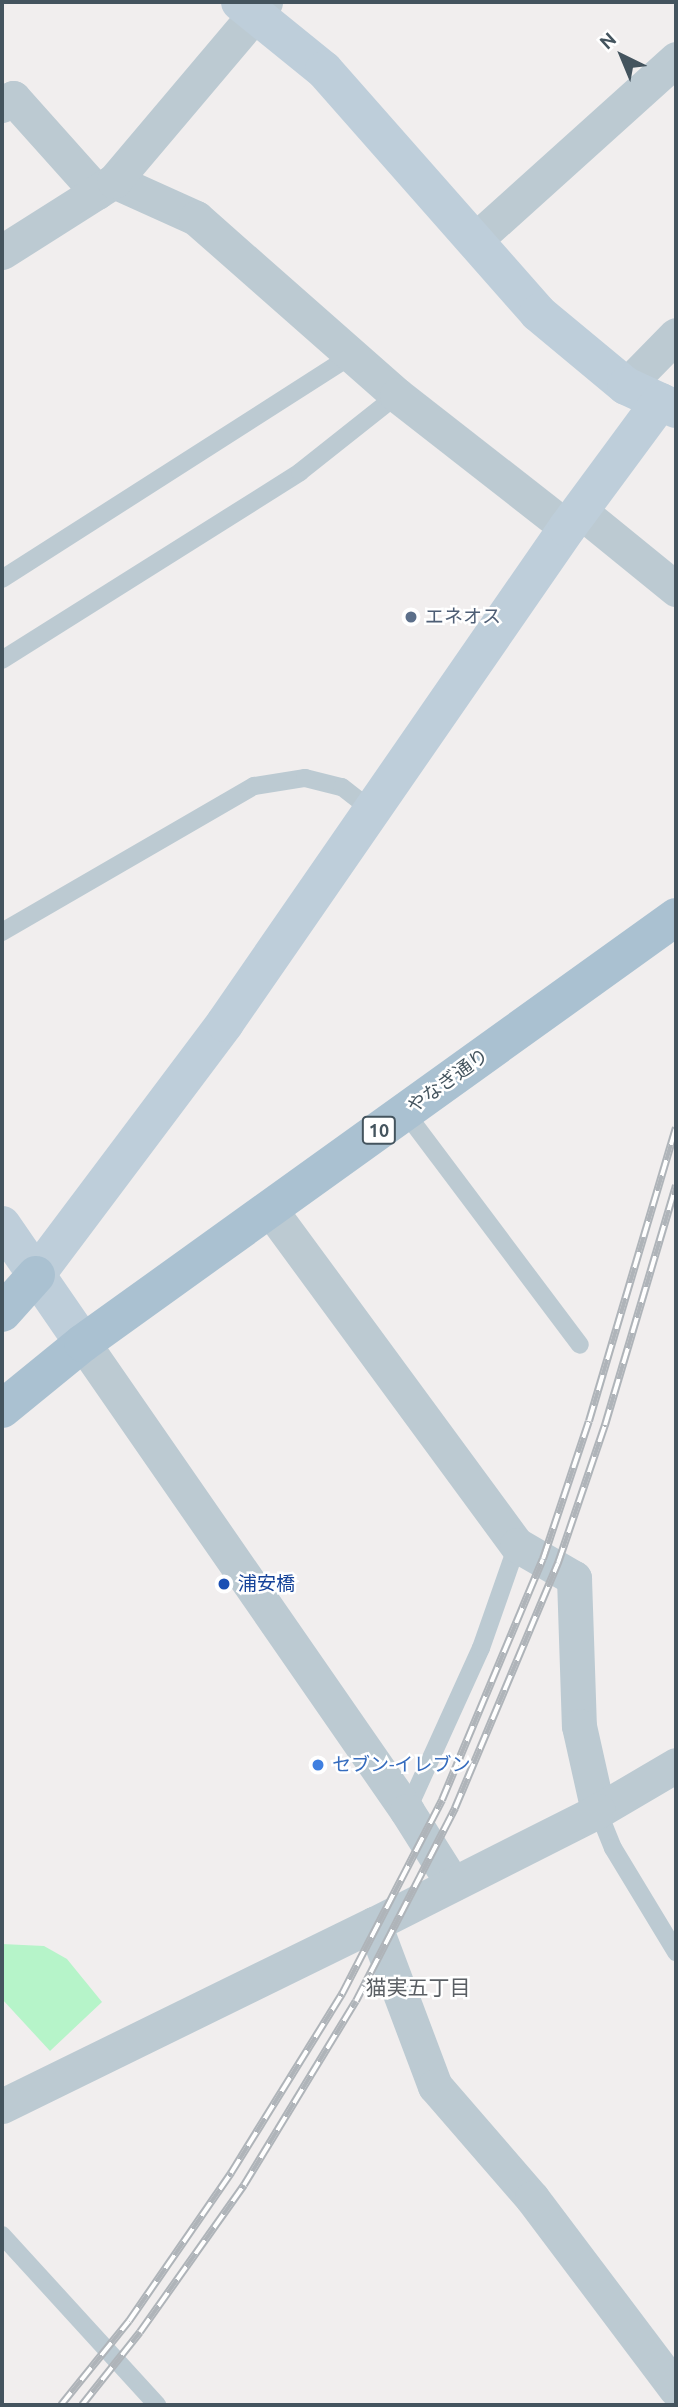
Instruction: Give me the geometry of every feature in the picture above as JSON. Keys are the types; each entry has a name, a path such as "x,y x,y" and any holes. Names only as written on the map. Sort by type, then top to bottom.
{"main road":[{"name":"やなぎ通り","path":"83,1343 676,917"},
{"path":"2,1313 36,1275"},
{"name":"10","path":"7,1398 83,1343"}],"street":[{"path":"2,252 106,186 254,5 324,70 538,313 626,386 668,406 573,520 225,1023 36,1275"},
{"path":"474,241 676,60"},
{"path":"5,97 106,186 196,218 397,395 573,520 676,589"},
{"path":"626,386 676,335"},
{"path":"269,1208 517,1545 574,1578 579,1726 598,1811"},
{"path":"2,1225 407,1811 453,1884"},
{"path":"2,2106 374,1924 598,1811 676,1766"},
{"path":"374,1924 435,2086 532,2198 676,2389"}],"lane":[{"path":"2,579 352,355"},
{"path":"2,660 300,472 397,395"},
{"path":"2,932 254,786 305,778 342,787 373,811"},
{"path":"405,1112 580,1345"},
{"path":"407,1811 481,1648 517,1545"},
{"path":"598,1811 613,1848 676,1952"},
{"path":"2,2235 157,2405"}],"green space":[{"path":"2,1944 44,1946 67,1959 102,2002 50,2051 2,1999"}],"railway":[{"path":"61,2405 129,2321 231,2173 342,1994 442,1800 543,1559 589,1421 676,1128"},
{"path":"82,2405 140,2332 244,2185 356,2001 455,1808 558,1563 605,1425 676,1185"}],"place":[{"name":"エネオス","path":"411,617"},
{"name":"浦安橋","path":"224,1584"},
{"name":"セブン-イレブン","path":"318,1765"}],"district":[{"name":"猫実五丁目","path":"418,1987"}]}
